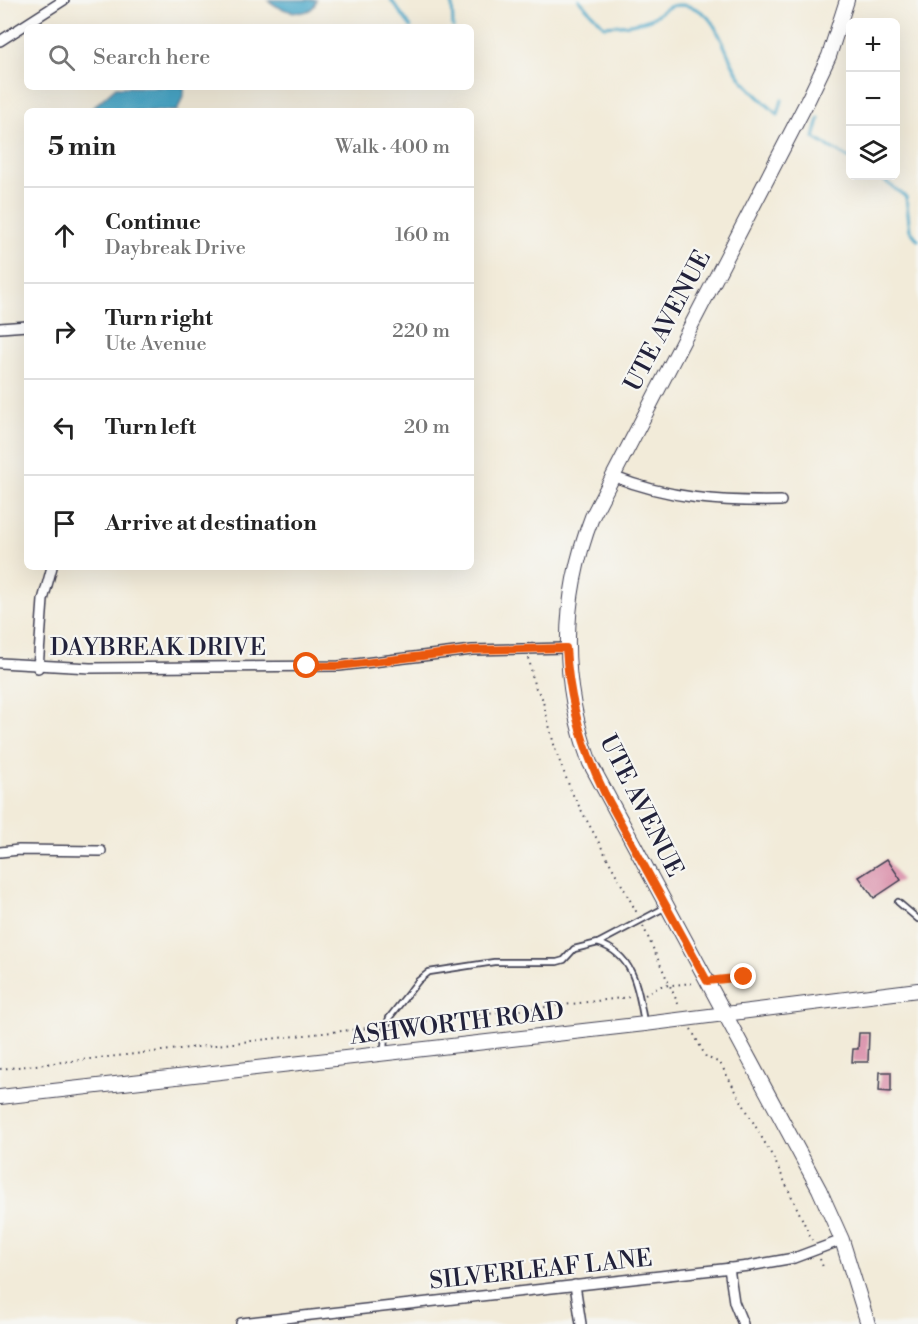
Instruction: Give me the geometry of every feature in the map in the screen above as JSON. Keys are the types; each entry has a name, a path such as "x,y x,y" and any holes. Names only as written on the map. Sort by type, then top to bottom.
{"main road":[{"name":"UTE AVENUE","path":"847,0 829,56 810,98 592,517 576,565 567,615 566,648 575,716 590,764 819,1189 842,1240 868,1324"},
{"name":"ASHWORTH ROAD","path":"0,1097 384,1055 918,990"}],"street":[{"path":"27,24 64,0"},
{"path":"0,41 24,26"},
{"path":"0,328 24,326"},
{"path":"612,476 645,490 691,499 781,501"},
{"path":"38,668 44,600 51,570"},
{"name":"DAYBREAK DRIVE","path":"0,663 38,668 200,669 339,666 422,654 566,648"},
{"path":"0,852 19,850 100,852"},
{"name":"SILVERLEAF LANE","path":"241,1323 310,1320 729,1268 794,1258 842,1240"},
{"path":"729,1268 735,1302 743,1324"},
{"path":"575,1286 581,1324"}],"lane":[{"path":"898,902 918,919"},
{"path":"384,1055 386,1026 407,993 429,972 494,962 557,962 564,960 574,949 598,943 666,907"},
{"path":"598,943 615,951 635,976 645,1024"}],"path":[{"path":"529,648 532,678 542,698 556,752 572,793 641,921 669,986 706,1057 720,1063 775,1161 801,1213 823,1267"},
{"path":"0,1069 640,996 669,986 744,977"}],"water":[{"path":"268,0 316,0 309,11 295,12 279,7"},
{"path":"113,90 184,90 178,108 92,108"}],"building":[{"path":"887,859 901,880 874,898 859,877"},
{"path":"859,1033 869,1033 868,1062 852,1062 853,1049 858,1049"},
{"path":"880,1072 891,1072 891,1092 879,1091"}],"waterway":[{"path":"391,0 409,24"},
{"path":"452,0 453,24"},
{"path":"579,0 604,26 644,21 674,5 693,7 704,13 712,22 741,78 778,115 782,100"},
{"path":"819,119 814,138 846,157"},
{"path":"883,180 906,197 910,230 918,240"}],"route":[{"path":"307,666 339,666 422,654 472,650 566,648 575,716 590,764 605,794 707,981 744,977"}]}
